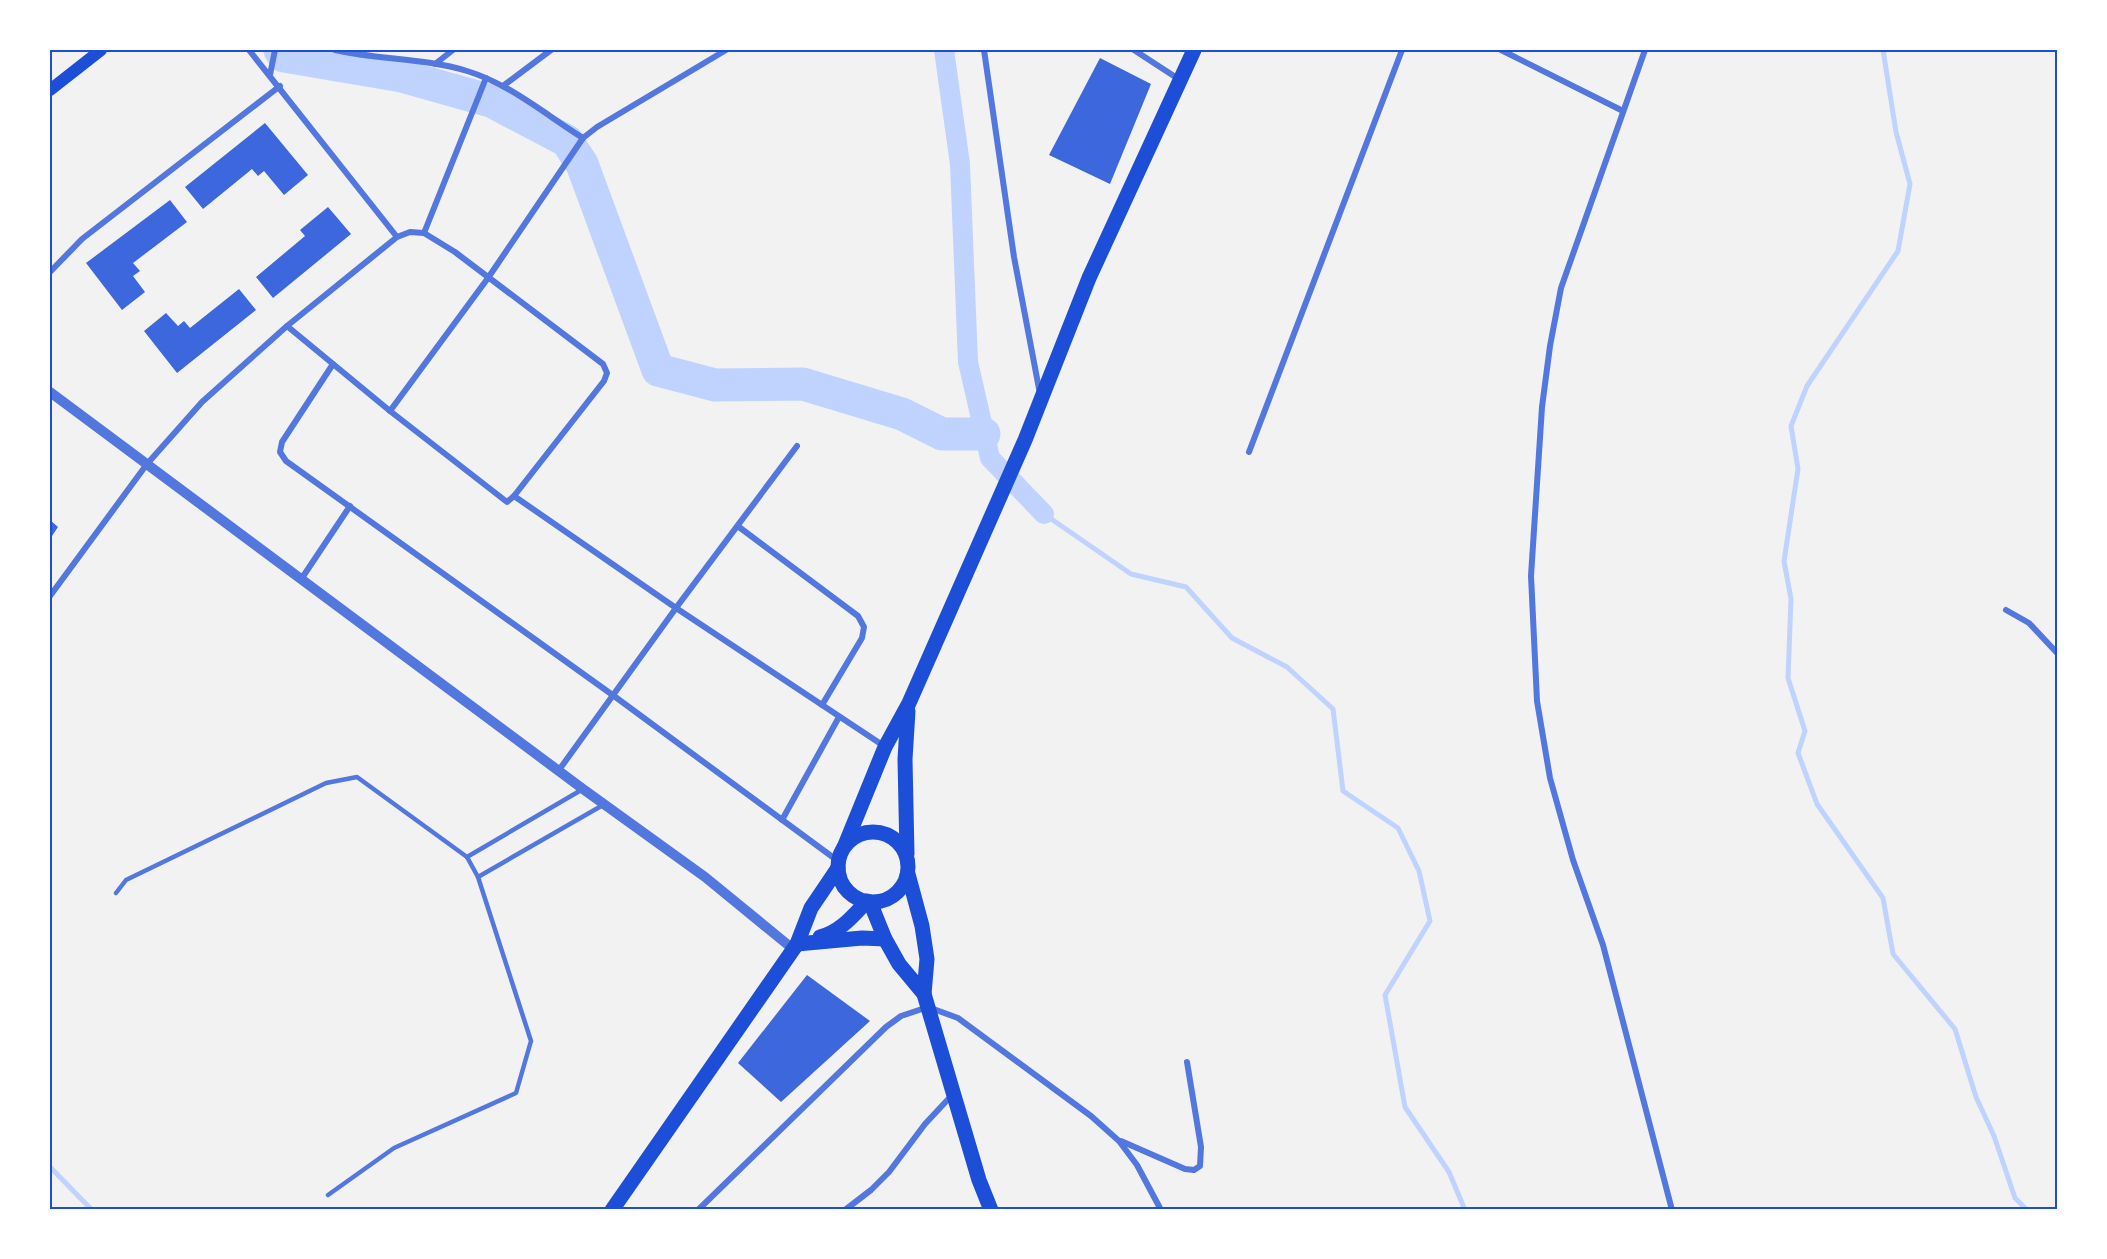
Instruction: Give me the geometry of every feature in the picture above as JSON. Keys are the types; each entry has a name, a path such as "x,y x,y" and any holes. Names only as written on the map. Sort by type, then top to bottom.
{"main road":[{"path":"50,90 101,50"},
{"path":"612,1209 795,947 811,908 838,865 885,747 909,703 1025,440 1089,278 1194,50"},
{"path":"909,703 905,759 908,874 922,926 927,958 926,1001 979,1180 991,1209"},
{"path":"845,845 863,833 884,833 894,838 907,854"},
{"path":"838,865 840,880 846,890 868,902 890,898 900,889 908,874"},
{"path":"795,947 833,933 847,924 868,902"},
{"path":"868,902 899,964 926,1001"},
{"path":"795,947 862,938 885,939"}],"street":[{"path":"249,50 280,86 397,237"},
{"path":"270,75 275,50"},
{"path":"335,50 452,67 486,78 503,86 581,141"},
{"path":"435,64 453,50"},
{"path":"503,86 551,50"},
{"path":"390,411 488,278 581,141 597,127 726,50"},
{"path":"984,50 1014,257 1041,397"},
{"path":"1134,50 1180,80"},
{"path":"1249,452 1402,50"},
{"path":"1501,50 1623,111"},
{"path":"1645,50 1561,288 1542,407 1531,576 1537,701 1550,778 1573,860 1603,945 1672,1209"},
{"path":"424,233 486,78"},
{"path":"50,272 82,239 280,86"},
{"path":"50,596 147,464 202,402 287,326 397,237 410,232 424,233 455,252 603,364 607,373 604,381 507,502 390,411 287,326"},
{"path":"333,364 282,442 280,452 286,460 614,696 783,820 838,865"},
{"path":"50,392 583,789 705,877 795,947"},
{"path":"559,770 797,446"},
{"path":"514,496 676,608 885,747"},
{"path":"302,578 350,506"},
{"path":"738,527 858,616 864,627 862,638 822,705"},
{"path":"2006,609 2028,623 2058,654"},
{"path":"783,820 839,717"},
{"path":"698,1209 886,1027 926,1001 958,1018 984,1036 1091,1116 1119,1141 1137,1165 1161,1209"},
{"path":"1119,1141 1185,1169 1194,1170 1200,1166 1201,1148 1187,1062"},
{"path":"845,1209 889,1173 925,1124 954,1094"}],"lane":[{"path":"116,893 126,880 326,783 357,777 467,857 478,877 531,1041 516,1093 394,1148 328,1195"},
{"path":"467,857 583,789"},
{"path":"478,877 604,804"}],"building":[{"path":"1100,58 1151,84 1110,184 1049,155"},
{"path":"265,123 308,175 284,195 264,171 258,176 252,169 203,209 185,187"},
{"path":"170,200 187,222 133,263 140,271 133,276 145,292 122,310 86,263"},
{"path":"328,207 351,234 273,298 256,277 305,236 300,230"},
{"path":"239,289 256,310 177,373 144,331 166,313 178,326 184,321 190,328"},
{"path":"50,520 58,527 50,539"},
{"path":"807,975 870,1021 781,1102 738,1063"}],"waterway":[{"path":"280,50 284,56 402,76 491,101 567,141 582,164 658,370 715,385 803,384 902,414 942,434 984,434"},
{"path":"944,50 960,164 968,362 990,458 1044,514"},
{"path":"1883,50 1896,132 1910,184 1898,251 1807,386 1791,426 1798,469 1784,561 1791,599 1788,678 1805,731 1798,753 1817,804 1883,898 1893,954 1955,1029 1976,1097 1994,1136 2015,1198 2027,1210"},
{"path":"1044,514 1131,574 1186,587 1232,638 1287,667 1333,709 1343,791 1398,828 1419,871 1430,921 1385,995 1405,1107 1449,1172 1465,1210"},
{"path":"50,1167 92,1210"}]}
